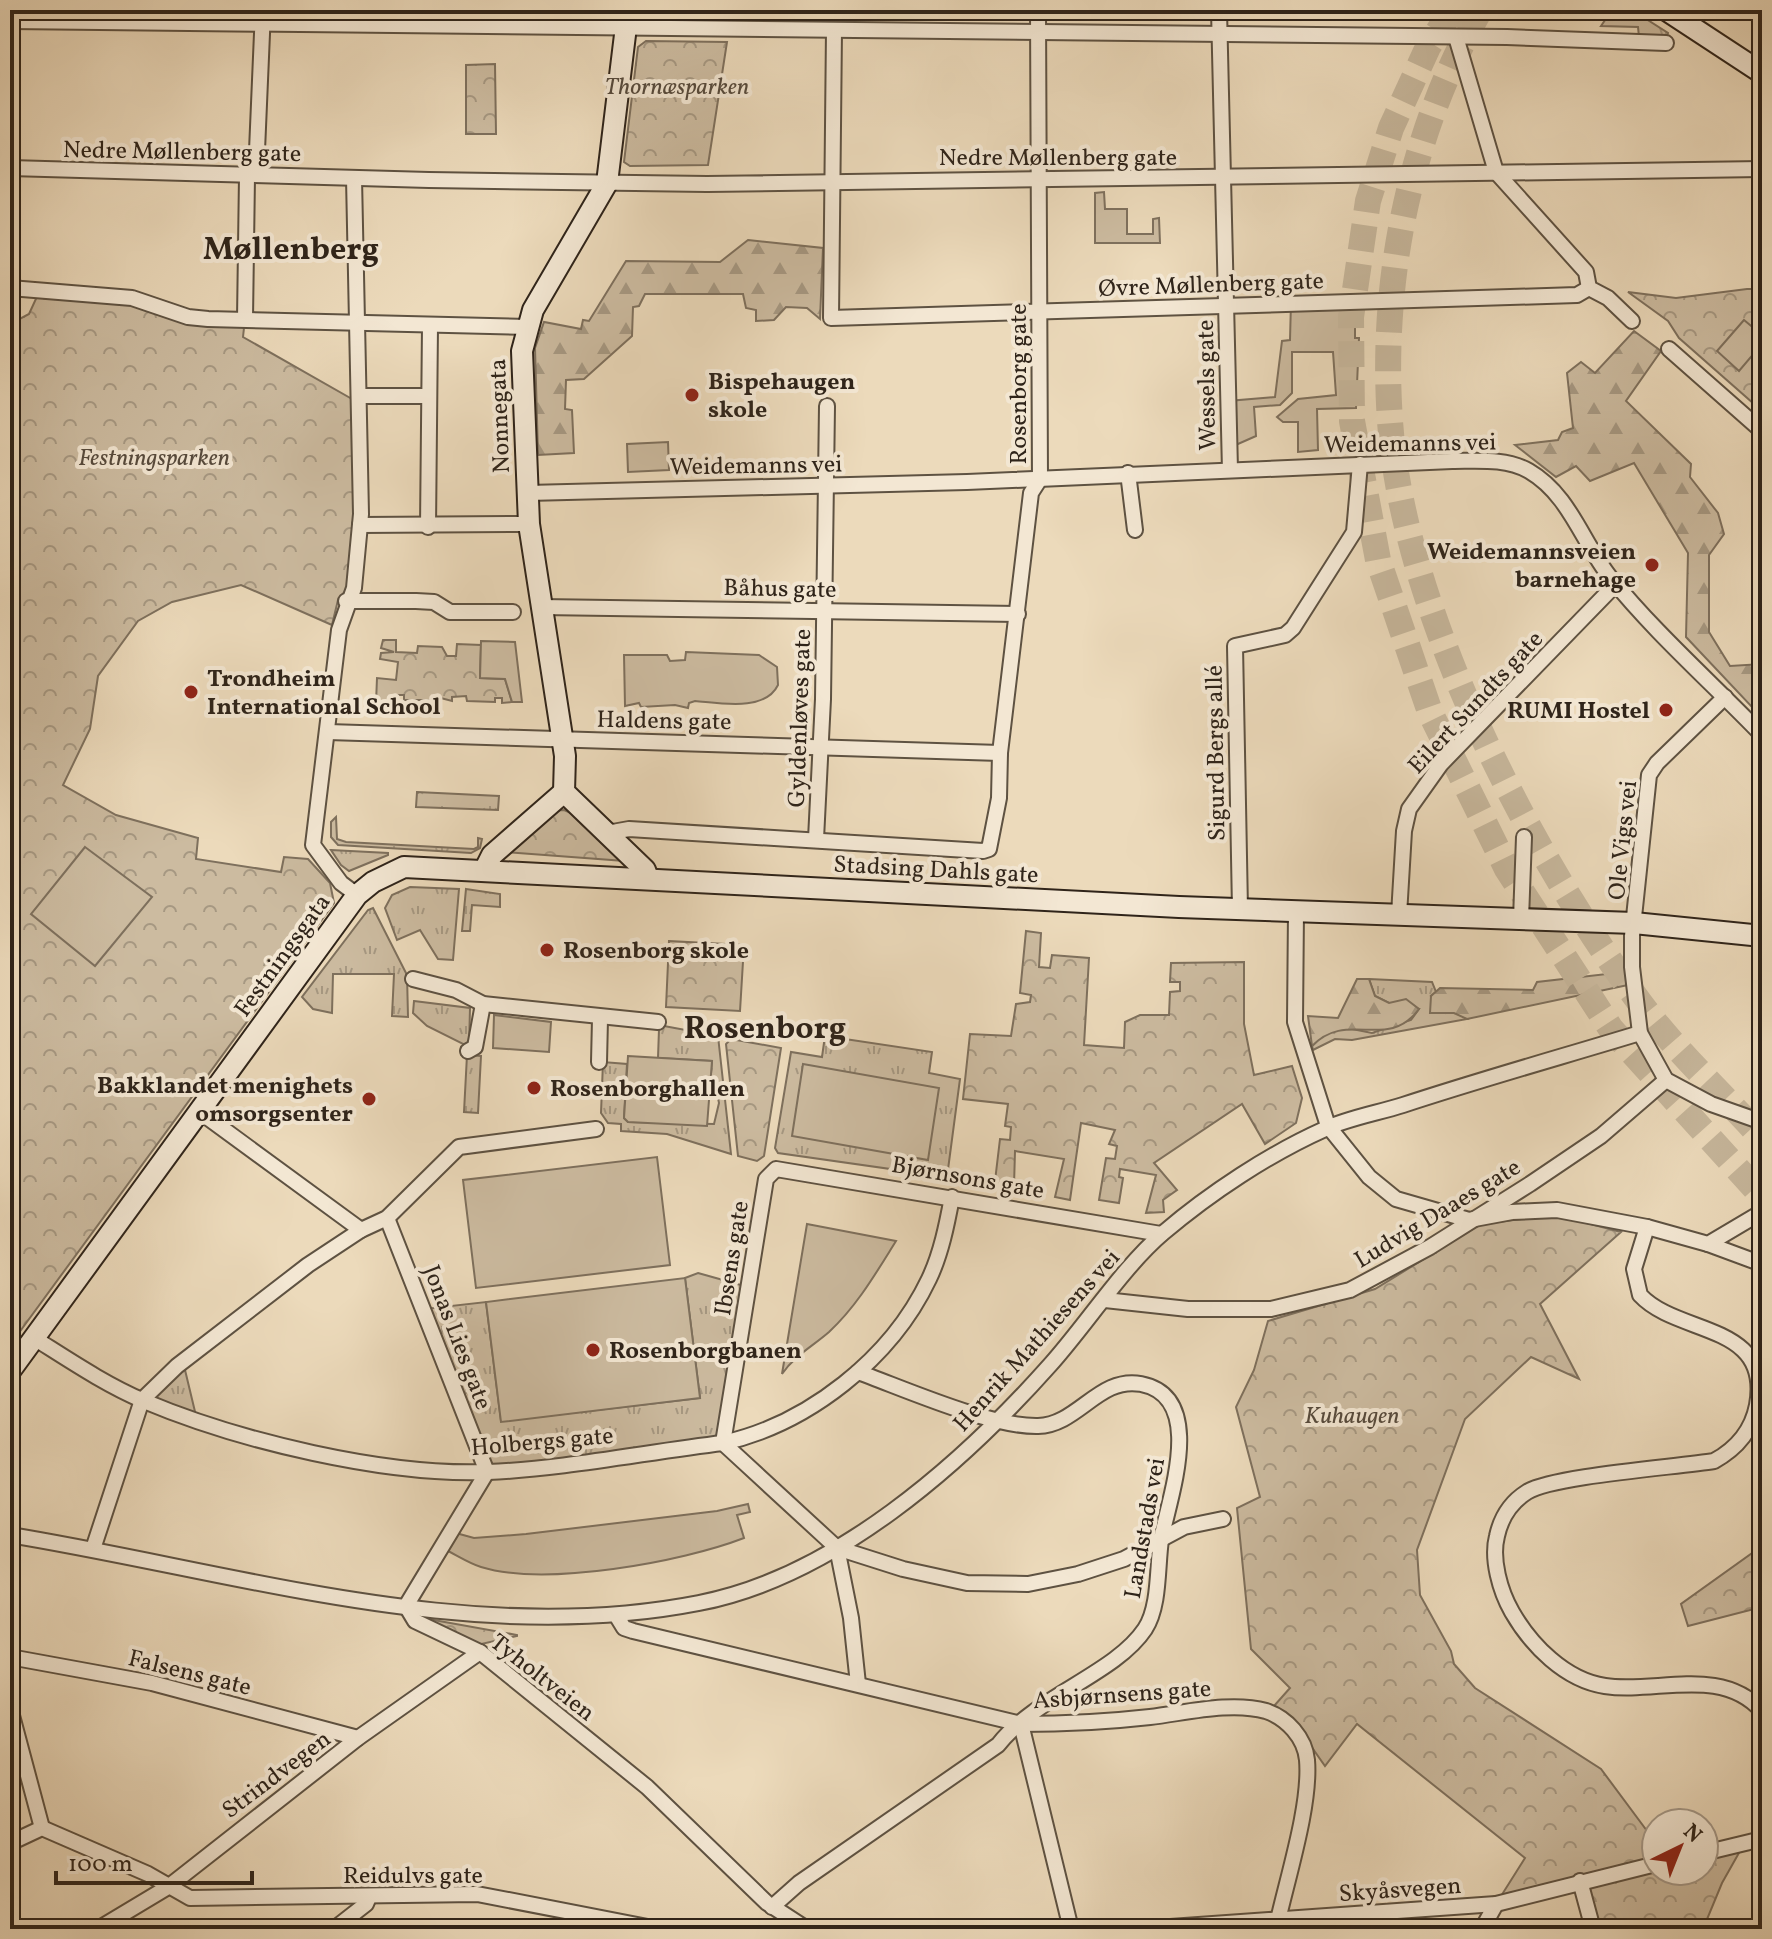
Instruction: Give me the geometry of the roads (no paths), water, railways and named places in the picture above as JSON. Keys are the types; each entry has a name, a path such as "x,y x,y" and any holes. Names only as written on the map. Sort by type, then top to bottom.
{"main road":[{"path":"1666,10 1762,73"},
{"name":"Nonnegata","path":"564,792 563,739 529,524 522,383 527,327 607,183 627,18"},
{"path":"485,869 500,847 564,792 645,870 648,878"},
{"name":"Stadsing Dahls gate","path":"357,895 373,882 404,867 485,869 1240,909 1634,923 1762,936"},
{"name":"Festningsgata","path":"10,1371 357,895"}],"street":[{"name":"Rosenborg gate","path":"989,849 999,798 1000,753 1031,493 1040,479 1038,10"},
{"name":"Wessels gate","path":"1219,10 1230,470"},
{"path":"245,319 263,17"},
{"path":"10,21 263,17 627,18 834,30 1456,37 1666,43"},
{"path":"833,181 834,30"},
{"path":"1456,37 1496,172 1586,272 1589,288 1608,298 1632,321"},
{"name":"Nedre Møllenberg gate","path":"10,168 607,183 1224,178 1762,169"},
{"path":"354,178 357,322"},
{"name":"Øvre Møllenberg gate","path":"833,181 831,318 1577,295 1589,288"},
{"path":"10,288 132,298 188,317 527,327"},
{"name":"Festningsgata","path":"357,322 360,525 354,588 346,601 313,845 341,883 357,895"},
{"path":"428,527 430,326"},
{"path":"1669,349 1762,431"},
{"path":"359,396 429,396"},
{"name":"Gyldenløves gate","path":"816,839 825,611 827,406"},
{"name":"Weidemanns vei","path":"528,493 1040,479 1360,464 1504,462 1528,470 1561,499 1616,584 1762,735"},
{"name":"Sigurd Bergs allé","path":"1240,909 1235,646 1285,635 1293,628 1354,532 1360,464"},
{"path":"1128,473 1135,530"},
{"path":"360,525 428,527 529,524"},
{"name":"Eilert Sundts gate","path":"1399,915 1404,831 1409,809 1441,764 1616,584"},
{"path":"346,601 425,601 450,612 513,612"},
{"name":"Båhus gate","path":"541,607 1018,614"},
{"name":"Ole Vigs vei","path":"1640,1033 1632,967 1649,775 1657,763 1725,697"},
{"name":"Haldens gate","path":"328,732 1000,753"},
{"name":"Stadsing Dahls gate","path":"607,833 629,829 989,849"},
{"path":"1521,919 1524,837"},
{"path":"1296,911 1295,1022 1328,1126 1369,1177 1396,1199 1469,1220 1512,1212 1557,1210 1647,1227 1708,1244 1762,1264"},
{"path":"413,979 456,983 483,1004 600,1019 658,1022"},
{"path":"468,1051 475,1047 483,1004"},
{"path":"599,1062 600,1019"},
{"path":"1640,1033 1666,1080 1711,1104 1762,1122"},
{"name":"Henrik Mathiesens vei","path":"406,1606 544,1619 616,1615 702,1603 766,1582 837,1548 901,1505 999,1420 1161,1234 1244,1175 1328,1126 1523,1065 1640,1033"},
{"name":"Ludvig Daaes gate","path":"1105,1300 1188,1309 1271,1309 1350,1290 1430,1247 1601,1136 1666,1080"},
{"path":"200,1112 361,1230"},
{"path":"93,1549 142,1400 227,1325 361,1230 387,1218 459,1147 596,1129"},
{"name":"Bjørnsons gate","path":"768,1175 784,1168 1161,1234"},
{"name":"Ibsens gate","path":"723,1443 768,1175"},
{"name":"Holbergs gate","path":"34,1338 142,1400 232,1431 324,1454 406,1467 487,1472 723,1443 747,1438 803,1411 858,1372 901,1322 929,1280 952,1197"},
{"path":"1708,1244 1762,1212"},
{"name":"Jonas Lies gate","path":"387,1218 487,1472"},
{"path":"1647,1227 1634,1269 1640,1295 1663,1312 1741,1345 1760,1373 1756,1413 1731,1452 1714,1461 1538,1487 1512,1505 1500,1522 1495,1543 1498,1575 1508,1606 1534,1643 1567,1670 1602,1686 1716,1685 1762,1711"},
{"name":"Landstads vei","path":"772,1907 799,1883 998,1745 1018,1723 1124,1651 1146,1627 1182,1442 1173,1410 1160,1395 1142,1384 1112,1385 1058,1421 1038,1426 999,1420 858,1372"},
{"path":"723,1443 837,1548 903,1569 967,1583 1028,1584 1124,1559 1184,1527 1223,1519"},
{"path":"10,1535 345,1598 406,1606 487,1472"},
{"path":"837,1548 851,1618 858,1684"},
{"name":"Tyholtveien","path":"406,1606 415,1621 480,1652 647,1787 772,1907 807,1929"},
{"name":"Asbjørnsens gate","path":"616,1615 624,1628 633,1631 1018,1723 1084,1724 1239,1708 1266,1711 1282,1719 1303,1745 1307,1761 1304,1800 1277,1924"},
{"name":"Strindvegen","path":"98,1929 168,1887 358,1738 480,1652"},
{"name":"Falsens gate","path":"10,1657 152,1683 358,1738"},
{"path":"10,1708 42,1828 10,1843"},
{"path":"1018,1723 1071,1929"},
{"name":"Reidulvs gate","path":"42,1828 148,1874 190,1898 477,1894 658,1929"},
{"path":"1720,1849 1762,1839"},
{"name":"Skyåsvegen","path":"1142,1929 1277,1924 1496,1904 1640,1868"},
{"path":"1580,1881 1593,1929"},
{"path":"334,1929 366,1904 369,1897"},
{"path":"1482,1929 1496,1904"}],"tunnel":[{"path":"1452,10 1428,47 1391,128 1368,201 1351,317 1352,421 1378,560 1430,712 1507,869 1611,1029 1762,1196"},
{"path":"1480,10 1435,106 1405,208 1396,261 1388,368 1390,421 1400,494 1419,570 1445,648 1515,802 1556,875 1598,942 1654,1021 1762,1138"}],"place":[{"name":"Bispehaugen skole","path":"692,395"},
{"name":"Weidemannsveien barnehage","path":"1652,565"},
{"name":"Trondheim International School","path":"191,692"},
{"name":"RUMI Hostel","path":"1666,710"},
{"name":"Rosenborg skole","path":"547,950"},
{"name":"Rosenborghallen","path":"534,1088"},
{"name":"Bakklandet menighets omsorgsenter","path":"369,1099"},
{"name":"Rosenborgbanen","path":"593,1350"}],"district":[{"name":"Møllenberg","path":"291,248"},
{"name":"Rosenborg","path":"765,1027"}],"park label":[{"name":"Thornæsparken","path":"677,86"},
{"name":"Festningsparken","path":"154,457"},
{"name":"Kuhaugen","path":"1352,1415"}]}
